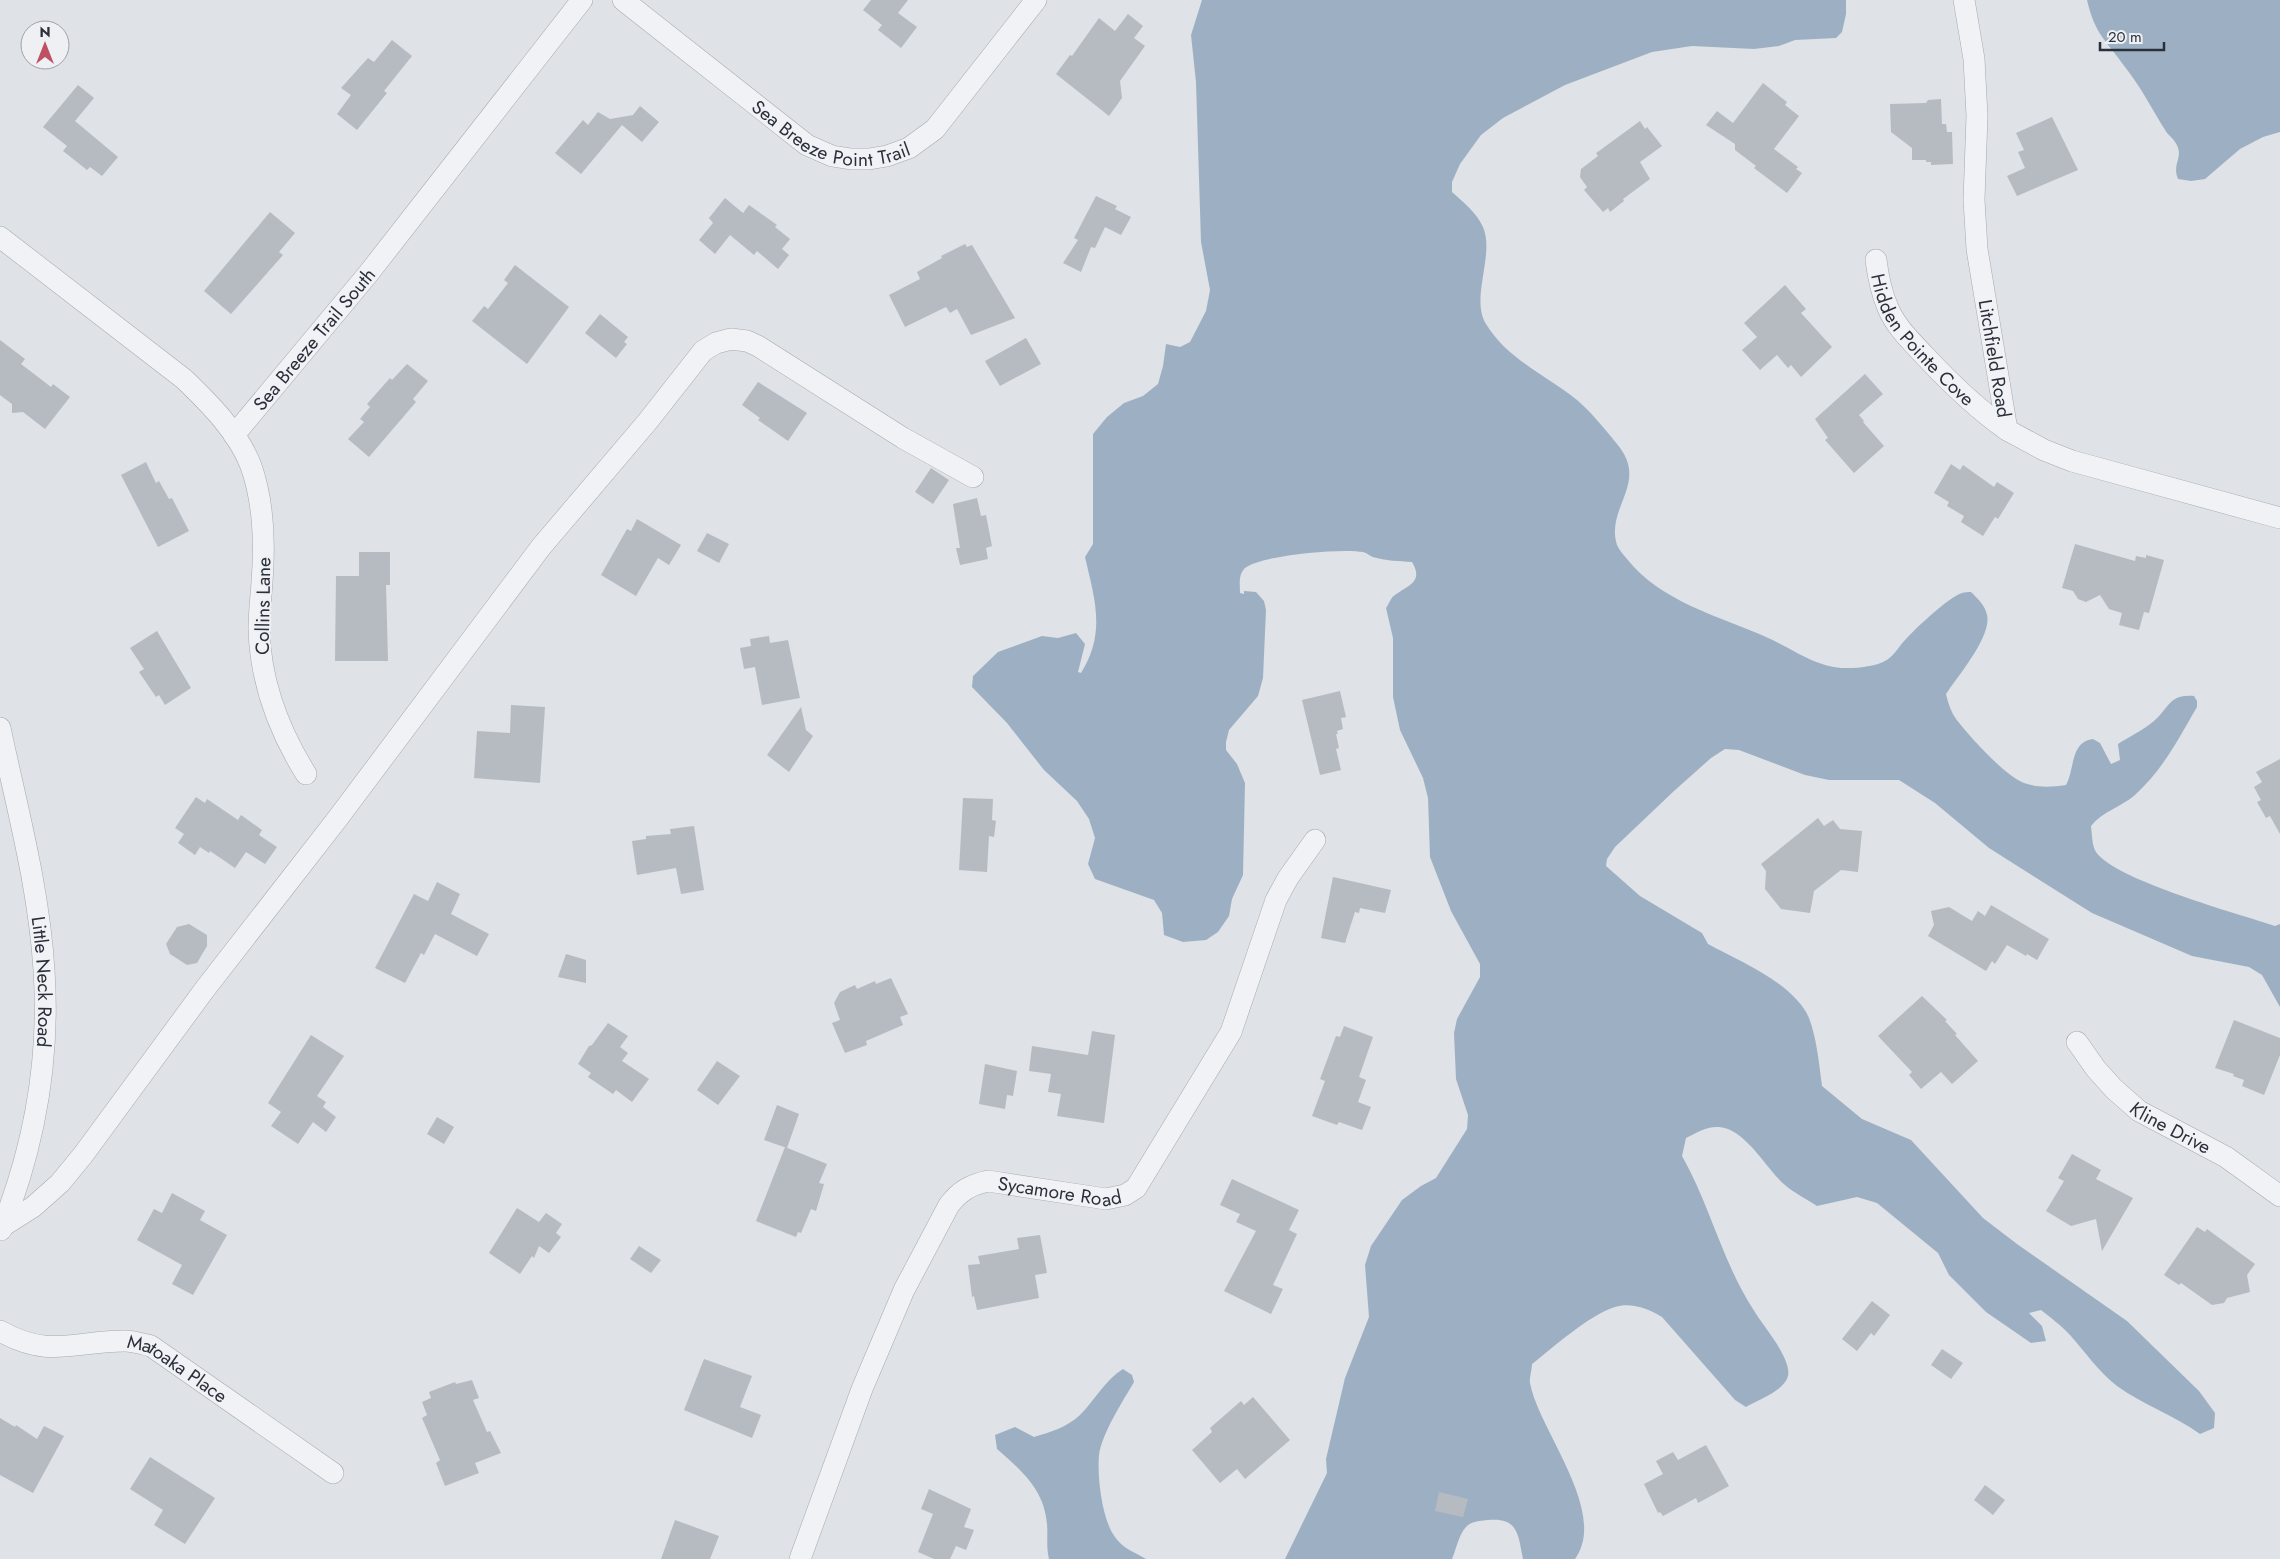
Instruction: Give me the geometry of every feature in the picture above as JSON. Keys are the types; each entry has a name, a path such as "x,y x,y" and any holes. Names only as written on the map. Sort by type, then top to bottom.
{"street":[{"name":"Sea Breeze Trail South","path":"234,435 368,274 582,0"},
{"name":"Sea Breeze Point Trail","path":"623,0 807,145 832,156 869,159 887,156 909,148 935,129 1036,0"},
{"name":"Litchfield Road","path":"1964,0 1974,59 1977,116 1974,200 1977,249 2007,430 2044,450 2072,461 2280,518"},
{"path":"0,237 184,379 211,405 234,435"},
{"name":"Hidden Pointe Cove","path":"1876,260 1880,285 1888,309 1902,331 1959,392 1981,412 2007,430"},
{"path":"1,1230 33,1207 60,1183 83,1155 205,990 338,818 541,546 638,432 703,351 716,343 731,339 747,341 758,346 903,438 973,477"},
{"name":"Collins Lane","path":"234,435 250,465 259,496 264,536 259,626 260,655 268,692 280,728 306,774"},
{"name":"Little Neck Road","path":"0,728 38,914 44,970 45,1028 41,1081 31,1134 22,1169 1,1230"},
{"name":"Sycamore Road","path":"800,1559 862,1389 904,1290 948,1205 959,1193 972,1184 988,1181 1106,1199 1125,1195 1136,1188 1231,1032 1276,900 1288,878 1316,840"},
{"name":"Kline Drive","path":"2077,1042 2096,1069 2114,1089 2139,1111 2226,1158 2280,1196"},
{"name":"Matoaka Place","path":"0,1330 32,1345 58,1348 127,1340 151,1346 333,1472"}],"water":[{"path":"1202,0 1846,0 1846,14 1842,32 1836,38 1795,40 1779,46 1754,49 1692,46 1652,52 1565,85 1503,118 1481,135 1460,164 1452,182 1452,192 1477,217 1483,227 1486,238 1480,302 1486,324 1516,357 1577,400 1617,444 1626,458 1629,471 1628,483 1615,531 1617,545 1640,574 1673,597 1766,637 1816,662 1849,668 1871,666 1887,660 1917,628 1942,606 1957,595 1971,592 1985,608 1987,624 1973,656 1946,694 1956,719 1997,764 2016,779 2035,786 2066,785 2074,757 2080,745 2093,739 2100,743 2111,764 2120,760 2118,744 2154,721 2175,699 2194,696 2197,701 2197,707 2169,754 2154,775 2135,795 2101,817 2091,826 2092,840 2096,852 2108,863 2151,885 2275,926 2280,924 2280,1007 2262,975 2249,967 2192,956 2092,913 1989,848 1935,803 1899,780 1829,780 1805,775 1739,750 1725,749 1711,758 1615,847 1607,859 1606,866 1640,896 1702,933 1708,944 1765,974 1791,994 1802,1005 1812,1026 1822,1086 1862,1119 1911,1140 1983,1218 2127,1321 2199,1391 2215,1413 2214,1428 2200,1434 2117,1386 2098,1368 2067,1332 2041,1310 2029,1313 2042,1326 2046,1341 2031,1343 1986,1312 1949,1275 1938,1253 1877,1203 1857,1197 1817,1206 1785,1185 1747,1142 1738,1135 1729,1129 1710,1128 1686,1138 1682,1156 1701,1194 1742,1291 1781,1351 1788,1369 1786,1381 1776,1391 1746,1407 1735,1400 1662,1317 1640,1307 1627,1305 1615,1307 1583,1324 1532,1364 1530,1381 1536,1402 1578,1495 1583,1518 1583,1540 1575,1559 1523,1559 1518,1535 1511,1524 1505,1521 1488,1520 1473,1522 1468,1525 1461,1534 1452,1559 1285,1559 1327,1473 1326,1459 1345,1378 1369,1317 1365,1265 1371,1246 1402,1200 1436,1178 1467,1129 1468,1115 1456,1079 1454,1033 1457,1019 1480,977 1480,964 1451,911 1430,857 1428,798 1423,778 1400,730 1393,697 1393,638 1386,608 1394,596 1413,582 1416,574 1415,569 1412,562 1382,559 1363,552 1338,551 1267,559 1245,568 1241,574 1240,593 1244,594 1244,591 1256,592 1264,601 1266,610 1263,678 1258,696 1229,730 1226,742 1226,750 1237,764 1245,783 1243,875 1232,899 1229,916 1218,932 1206,940 1183,942 1164,935 1162,913 1154,900 1095,879 1088,864 1095,838 1089,819 1077,801 1044,770 1007,723 972,687 973,676 998,652 1042,636 1058,638 1076,633 1085,644 1078,672 1081,673 1094,644 1096,630 1095,602 1085,557 1093,544 1093,434 1107,417 1124,403 1143,396 1158,384 1166,344 1180,347 1190,342 1206,311 1210,290 1201,242 1196,82 1191,35"},
{"path":"2087,0 2280,0 2280,132 2263,137 2240,149 2205,179 2191,181 2178,179 2176,167 2178,147 2167,133 2136,83 2102,36 2090,12"},
{"path":"1123,1369 1132,1375 1134,1382 1114,1417 1101,1446 1099,1455 1100,1486 1107,1520 1115,1537 1125,1547 1146,1559 1049,1559 1047,1524 1041,1500 1030,1481 997,1449 995,1435 1015,1427 1034,1437 1064,1426 1080,1415 1105,1384"}],"building":[{"path":"871,0 908,0 898,13 917,27 901,48 878,30 882,25 863,10"},
{"path":"1128,14 1143,26 1134,38 1145,46 1120,81 1122,98 1109,116 1056,74 1070,55 1072,56 1099,18 1115,31"},
{"path":"392,40 412,56 384,91 387,93 357,130 337,114 351,95 341,88 368,58 374,62"},
{"path":"1763,83 1787,102 1785,105 1799,116 1774,149 1798,167 1796,169 1802,173 1787,193 1754,168 1756,166 1735,150 1735,144 1706,125 1717,111 1733,123"},
{"path":"78,85 94,98 75,121 118,157 102,176 90,167 87,170 63,151 67,146 43,127"},
{"path":"1941,99 1942,124 1946,124 1947,132 1952,132 1953,164 1931,165 1931,162 1926,162 1926,160 1912,160 1912,148 1891,132 1890,104 1926,103 1928,100"},
{"path":"640,106 659,122 642,142 622,125 581,174 555,153 583,120 588,125 598,112 610,119 633,115"},
{"path":"2052,117 2078,170 2017,196 2007,176 2025,168 2018,152 2024,150 2016,133"},
{"path":"1640,121 1645,129 1647,127 1662,146 1640,162 1650,179 1623,199 1624,201 1610,212 1608,208 1603,212 1584,190 1587,187 1580,177 1581,169 1598,156 1596,153"},
{"path":"1096,196 1117,206 1115,209 1131,217 1121,235 1105,227 1095,248 1091,247 1081,272 1063,263 1078,240 1074,238"},
{"path":"725,198 743,213 749,205 777,225 775,227 790,239 782,249 789,255 778,269 757,251 754,255 730,235 715,254 699,240 713,223 709,218"},
{"path":"270,212 295,233 279,252 283,255 231,314 204,291"},
{"path":"965,244 967,247 972,245 1015,318 971,335 957,309 950,313 946,307 905,327 889,295 920,279 917,272 942,258 941,256"},
{"path":"515,265 569,307 527,364 472,321 484,306 488,309 508,283 504,280"},
{"path":"1785,285 1806,309 1801,313 1832,347 1801,377 1791,365 1788,368 1777,355 1760,370 1742,350 1757,337 1744,323"},
{"path":"600,314 628,337 624,342 627,344 616,358 585,333"},
{"path":"1026,338 1041,364 1000,386 985,361"},
{"path":"0,340 25,359 21,364 51,387 53,384 70,397 45,429 23,412 12,413 12,404 0,395"},
{"path":"407,364 428,381 413,399 416,402 369,457 348,439 364,422 360,419 370,407 367,404 390,378 392,380"},
{"path":"1865,374 1883,394 1859,415 1884,446 1854,473 1825,440 1828,438 1815,419"},
{"path":"758,382 807,413 788,441 758,420 760,418 742,405"},
{"path":"146,462 156,483 159,481 169,499 172,498 189,531 158,547 121,475"},
{"path":"1951,464 1960,470 1963,465 1994,487 1997,482 2014,493 1998,519 1995,517 1983,536 1961,522 1964,516 1947,506 1949,502 1934,493"},
{"path":"931,468 949,480 933,504 915,492"},
{"path":"977,498 981,516 986,515 992,546 986,548 988,559 960,565 956,548 960,548 953,504"},
{"path":"637,519 681,545 669,565 658,558 636,596 601,575 627,529 631,531"},
{"path":"707,533 729,544 719,563 697,551"},
{"path":"2075,544 2135,561 2136,556 2146,558 2146,555 2164,560 2149,613 2144,612 2139,630 2119,625 2122,613 2109,609 2100,595 2086,602 2078,599 2073,591 2062,588"},
{"path":"359,552 390,552 390,585 386,585 388,661 335,661 336,576 359,576"},
{"path":"157,631 191,688 165,705 159,695 156,697 139,672 144,669 130,648"},
{"path":"769,636 770,643 788,640 800,698 762,705 755,667 744,669 740,648 751,646 750,639"},
{"path":"1340,691 1346,717 1341,718 1343,729 1337,731 1338,734 1336,734 1339,748 1336,749 1341,770 1320,775 1302,700"},
{"path":"511,705 545,707 540,783 474,778 477,731 510,733"},
{"path":"801,707 806,730 813,736 789,772 767,755"},
{"path":"2280,759 2280,834 2270,816 2266,818 2257,802 2261,800 2254,787 2262,782 2256,772"},
{"path":"196,797 205,803 207,799 238,820 241,815 262,830 259,835 277,847 265,864 246,852 235,868 210,851 209,853 200,847 195,855 178,843 184,834 175,828"},
{"path":"963,798 993,799 992,820 996,821 994,837 989,836 987,872 959,870"},
{"path":"1818,818 1824,826 1833,820 1840,829 1862,831 1858,872 1841,870 1814,891 1810,913 1781,909 1765,889 1766,871 1761,864"},
{"path":"694,826 704,890 681,894 676,868 637,875 632,841 646,839 646,836 671,834 670,829"},
{"path":"1333,877 1391,890 1385,913 1360,908 1359,913 1355,912 1345,943 1321,938"},
{"path":"437,882 460,894 451,914 489,934 477,956 435,934 424,955 421,953 405,983 375,968 414,894 428,901"},
{"path":"1991,905 2049,939 2037,960 2007,945 1995,964 1992,961 1986,971 1928,936 1934,925 1931,911 1949,907 1972,921 1978,911 1985,916"},
{"path":"189,924 207,935 207,946 197,963 187,965 170,954 166,944 177,927"},
{"path":"566,954 586,960 586,983 558,977"},
{"path":"891,978 908,1014 900,1017 903,1025 866,1041 867,1045 845,1053 832,1023 840,1020 834,1003 840,992 855,985 857,989 875,981 876,984"},
{"path":"1922,996 1947,1020 1945,1021 1957,1034 1955,1035 1978,1061 1952,1084 1941,1072 1921,1089 1909,1075 1912,1072 1878,1036"},
{"path":"2234,1020 2280,1038 2280,1055 2264,1095 2242,1086 2244,1080 2233,1076 2234,1074 2215,1068"},
{"path":"608,1023 628,1036 620,1047 628,1053 622,1061 649,1079 632,1102 616,1090 613,1094 588,1077 591,1073 578,1064 589,1046 592,1045"},
{"path":"1344,1026 1373,1037 1359,1077 1366,1080 1358,1102 1371,1107 1362,1130 1339,1122 1337,1125 1312,1116 1325,1081 1320,1079 1336,1036 1340,1037"},
{"path":"1092,1031 1115,1035 1104,1123 1057,1116 1061,1094 1048,1092 1051,1074 1029,1071 1032,1046 1088,1055"},
{"path":"311,1035 344,1056 317,1096 326,1102 323,1107 336,1117 326,1132 313,1122 298,1144 271,1126 281,1112 268,1103"},
{"path":"717,1061 740,1076 718,1105 697,1090"},
{"path":"985,1064 1017,1071 1013,1096 1007,1095 1005,1109 979,1104"},
{"path":"777,1105 799,1114 787,1148 764,1140"},
{"path":"437,1117 454,1127 444,1144 427,1134"},
{"path":"785,1147 827,1164 819,1183 824,1184 816,1211 811,1209 801,1233 798,1232 796,1237 756,1221"},
{"path":"2072,1154 2101,1170 2096,1179 2133,1198 2102,1251 2096,1219 2071,1226 2046,1211 2064,1181 2058,1178"},
{"path":"1232,1179 1299,1210 1289,1230 1297,1234 1273,1285 1283,1289 1271,1314 1224,1291 1256,1231 1236,1222 1240,1214 1220,1205"},
{"path":"172,1193 205,1211 200,1220 227,1235 193,1295 172,1284 182,1265 137,1240 154,1209 162,1213"},
{"path":"517,1208 539,1222 546,1213 562,1224 556,1233 561,1237 549,1253 539,1246 534,1258 532,1256 520,1274 489,1253"},
{"path":"2197,1227 2205,1232 2207,1229 2255,1264 2247,1275 2250,1292 2227,1298 2224,1303 2212,1305 2181,1283 2179,1285 2164,1275"},
{"path":"1040,1235 1047,1273 1035,1275 1039,1298 977,1310 974,1296 972,1297 968,1265 980,1264 978,1256 1019,1249 1017,1238"},
{"path":"639,1246 661,1260 651,1273 630,1259"},
{"path":"1872,1301 1890,1315 1874,1336 1871,1333 1857,1351 1842,1339"},
{"path":"1942,1349 1963,1363 1951,1379 1931,1365"},
{"path":"704,1359 752,1376 740,1407 761,1415 752,1438 684,1410"},
{"path":"472,1380 479,1398 473,1400 487,1432 490,1431 501,1453 475,1463 479,1473 445,1486 436,1463 440,1460 422,1418 427,1415 422,1402 431,1398 429,1392 455,1382 456,1384"},
{"path":"1253,1397 1290,1440 1245,1479 1237,1469 1220,1483 1192,1450 1212,1432 1210,1428 1241,1401 1244,1405"},
{"path":"0,1418 15,1427 16,1425 37,1439 44,1426 64,1436 33,1493 0,1475"},
{"path":"1706,1445 1729,1486 1698,1503 1696,1498 1663,1516 1660,1512 1658,1513 1644,1484 1663,1474 1656,1461 1673,1452 1678,1460"},
{"path":"150,1457 215,1498 185,1544 154,1525 163,1510 130,1489"},
{"path":"1985,1485 2005,1500 1993,1515 1974,1500"},
{"path":"929,1489 971,1509 964,1527 974,1530 966,1550 956,1546 950,1559 934,1559 918,1552 933,1514 921,1509"},
{"path":"1439,1492 1468,1499 1463,1517 1435,1511"},
{"path":"675,1520 719,1536 710,1559 661,1559"}]}
